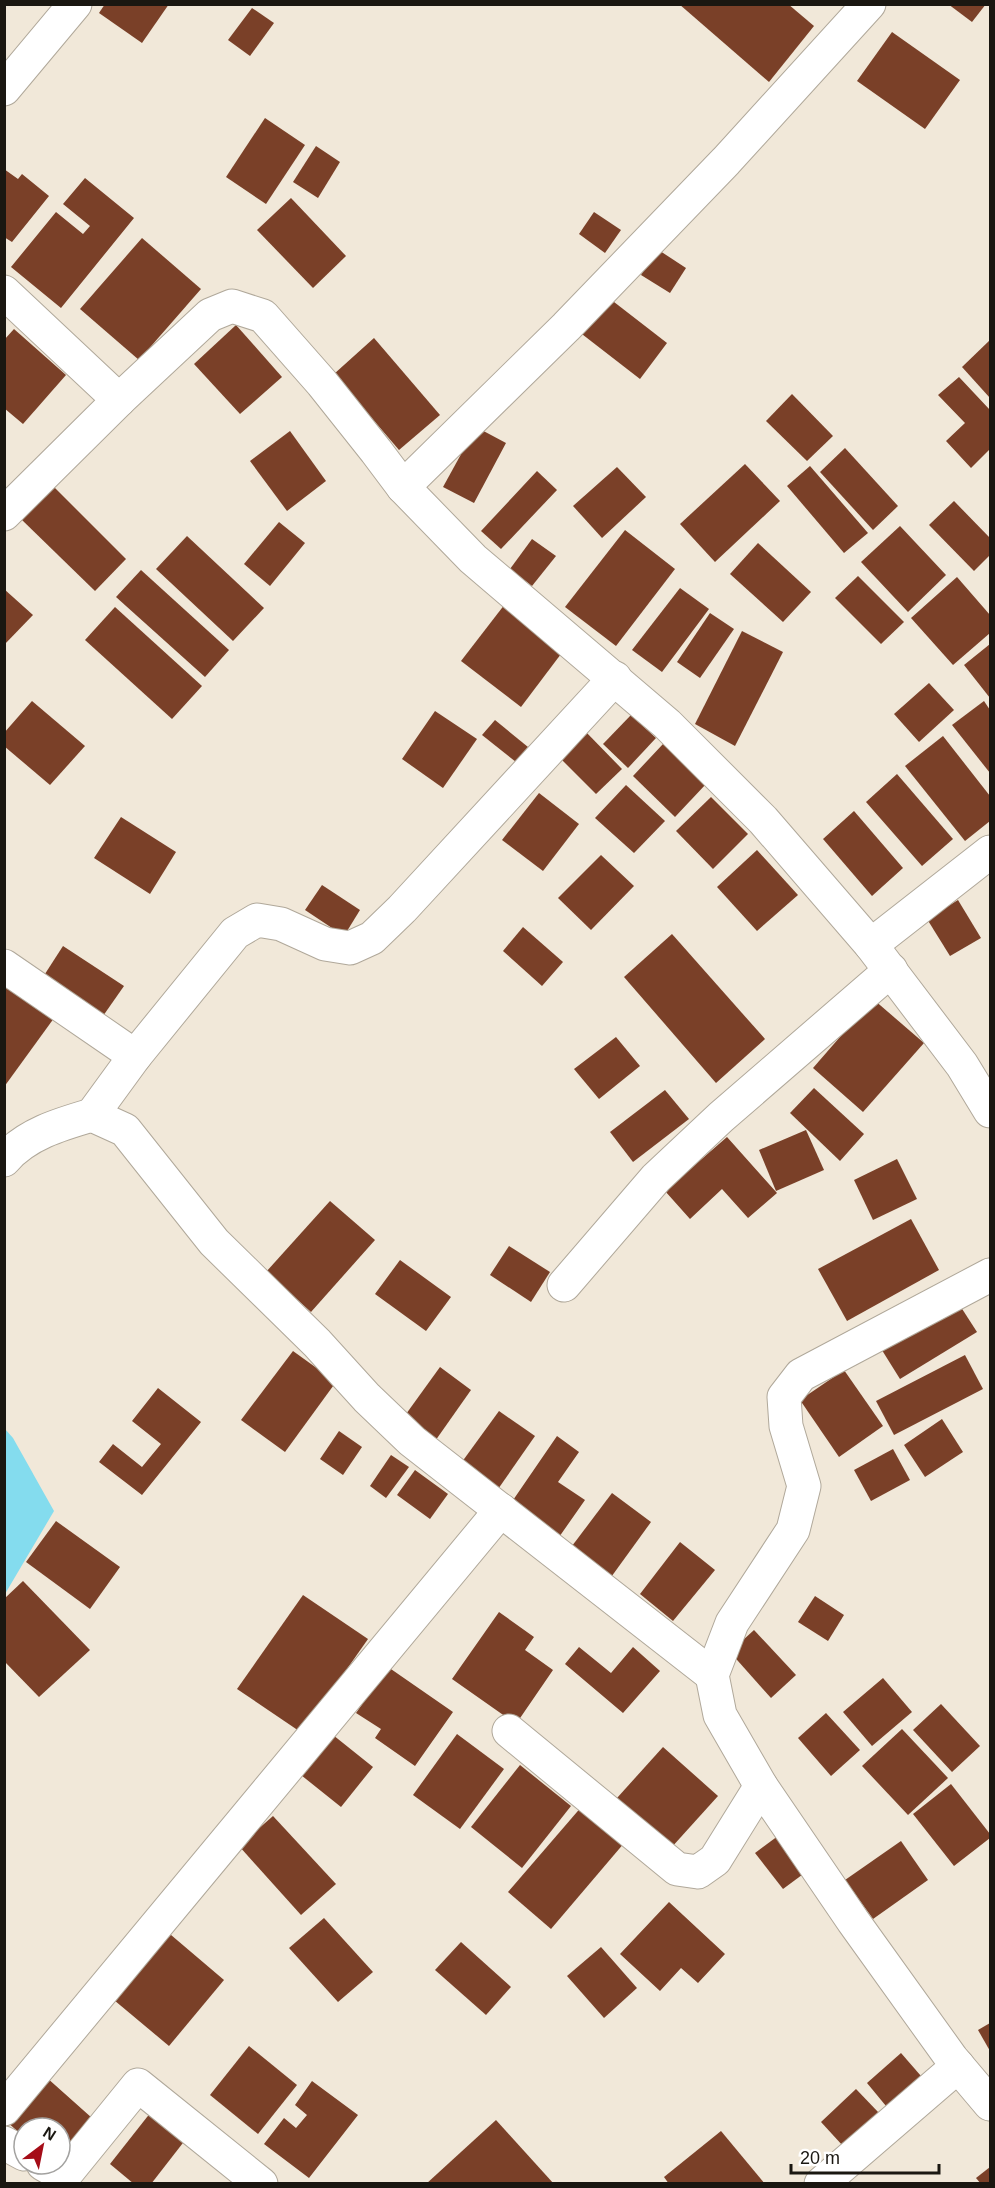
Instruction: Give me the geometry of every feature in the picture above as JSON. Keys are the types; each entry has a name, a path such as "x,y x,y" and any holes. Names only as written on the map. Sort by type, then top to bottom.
{"street":[{"path":"4,89 75,4"},
{"path":"403,488 566,327 718,169 869,4"},
{"path":"4,292 119,400"},
{"path":"4,514 119,400 210,315 232,306 263,316 322,383 403,488 473,559 667,724 763,820 881,957 962,1065 990,1111"},
{"path":"4,1160 48,1129 92,1115 135,1056 234,933 257,920 281,924 325,944 350,948 372,938 402,909 615,678"},
{"path":"564,1285 656,1178 990,852"},
{"path":"4,966 135,1056"},
{"path":"92,1115 125,1130 214,1242 412,1441 712,1676"},
{"path":"990,1275 801,1375 784,1396 786,1426 804,1486 796,1519 793,1530 732,1623 712,1676 720,1715 761,1786 853,1921 958,2066 990,2104"},
{"path":"4,2109 501,1510"},
{"path":"509,1731 657,1855 677,1869 698,1872 715,1860 761,1786"},
{"path":"821,2184 958,2066"},
{"path":"72,2166 138,2085 261,2184"}],"water":[{"path":"5,1429 13,1438 54,1511 5,1594"}],"building":[{"path":"105,4 169,4 142,43 99,13"},
{"path":"679,4 788,4 814,26 769,82"},
{"path":"948,4 986,4 972,22"},
{"path":"252,8 274,23 250,56 228,40"},
{"path":"892,32 960,80 925,129 857,81"},
{"path":"265,118 305,145 266,204 226,177"},
{"path":"316,146 340,162 318,198 293,182"},
{"path":"4,169 18,179 22,174 49,196 12,242 4,237"},
{"path":"85,178 134,218 61,308 11,267 56,212 83,234 90,226 63,204"},
{"path":"291,198 346,256 313,288 257,230"},
{"path":"594,212 621,230 605,253 579,234"},
{"path":"142,238 201,289 139,360 80,309"},
{"path":"657,249 686,268 670,293 641,275"},
{"path":"605,295 667,343 640,379 578,331"},
{"path":"236,325 282,377 240,414 194,364"},
{"path":"14,329 66,375 23,424 4,408 4,340"},
{"path":"374,338 440,415 399,450 334,374"},
{"path":"990,340 990,398 962,367"},
{"path":"959,377 990,410 990,449 971,468 946,441 965,423 938,395"},
{"path":"792,394 833,436 807,461 766,421"},
{"path":"476,427 506,443 474,503 443,487"},
{"path":"290,431 326,481 287,511 250,461"},
{"path":"845,448 898,506 873,530 820,472"},
{"path":"745,464 780,501 715,562 680,524"},
{"path":"810,466 868,533 844,553 787,486"},
{"path":"617,467 646,497 602,538 573,506"},
{"path":"537,471 557,490 501,549 481,531"},
{"path":"53,486 126,559 95,591 21,519"},
{"path":"954,501 990,538 990,555 974,571 929,525"},
{"path":"279,522 305,543 270,586 244,564"},
{"path":"900,526 946,575 908,612 861,562"},
{"path":"625,530 675,569 616,646 565,607"},
{"path":"187,536 264,608 233,641 156,569"},
{"path":"532,539 556,556 532,586 510,569"},
{"path":"758,543 811,592 783,622 730,574"},
{"path":"141,570 229,650 205,677 116,597"},
{"path":"858,576 904,622 881,644 835,598"},
{"path":"957,577 990,615 990,633 953,665 911,618"},
{"path":"680,588 709,609 662,672 632,650"},
{"path":"4,589 33,615 4,645"},
{"path":"505,604 564,650 521,707 461,661"},
{"path":"115,607 202,686 172,719 85,640"},
{"path":"710,613 734,629 700,678 677,662"},
{"path":"742,631 783,652 735,746 695,724"},
{"path":"990,644 990,698 964,665"},
{"path":"929,683 954,710 919,742 894,714"},
{"path":"32,701 85,746 50,785 4,746 4,733"},
{"path":"984,701 990,710 990,773 952,725"},
{"path":"435,711 477,739 443,788 402,759"},
{"path":"631,715 656,738 628,768 603,744"},
{"path":"495,720 528,747 516,762 482,735"},
{"path":"585,731 622,769 596,794 559,757"},
{"path":"943,736 990,796 990,821 965,841 905,766"},
{"path":"663,744 706,784 675,817 633,776"},
{"path":"897,774 953,839 922,866 866,802"},
{"path":"626,785 665,821 634,853 595,818"},
{"path":"539,793 579,824 543,871 502,840"},
{"path":"711,797 748,834 713,869 676,831"},
{"path":"854,811 903,868 872,896 823,839"},
{"path":"121,817 176,852 150,894 94,858"},
{"path":"757,850 798,895 757,931 717,887"},
{"path":"601,855 634,886 591,930 558,898"},
{"path":"322,885 360,910 344,936 305,910"},
{"path":"958,900 981,938 950,956 927,919"},
{"path":"523,927 563,962 542,986 503,951"},
{"path":"672,934 765,1039 716,1083 624,977"},
{"path":"63,946 124,986 103,1016 43,977"},
{"path":"4,976 57,1014 4,1087"},
{"path":"873,999 924,1043 863,1112 813,1068"},
{"path":"616,1037 640,1066 599,1099 574,1069"},
{"path":"814,1088 864,1134 840,1161 790,1113"},
{"path":"665,1090 689,1119 633,1162 610,1132"},
{"path":"806,1130 824,1170 776,1191 759,1150"},
{"path":"727,1137 777,1193 748,1218 722,1189 690,1219 665,1191"},
{"path":"897,1159 917,1199 873,1220 854,1180"},
{"path":"330,1201 375,1240 311,1312 266,1272"},
{"path":"911,1219 939,1270 847,1321 818,1269"},
{"path":"509,1246 550,1272 531,1302 490,1275"},
{"path":"400,1260 451,1297 426,1331 375,1294"},
{"path":"957,1301 977,1332 900,1379 880,1347"},
{"path":"293,1351 336,1382 285,1452 241,1420"},
{"path":"965,1355 983,1389 894,1435 876,1401"},
{"path":"440,1367 471,1390 433,1444 401,1421"},
{"path":"844,1370 883,1426 839,1457 800,1400"},
{"path":"158,1388 201,1422 142,1495 99,1462 113,1444 142,1467 161,1444 132,1421"},
{"path":"499,1411 535,1436 496,1492 459,1466"},
{"path":"942,1419 963,1452 925,1477 904,1445"},
{"path":"339,1431 362,1447 343,1475 320,1459"},
{"path":"557,1436 579,1452 558,1482 585,1500 557,1540 509,1506"},
{"path":"893,1449 910,1480 871,1501 854,1470"},
{"path":"391,1455 409,1467 386,1498 370,1486"},
{"path":"415,1470 448,1494 430,1519 397,1495"},
{"path":"612,1493 651,1522 609,1580 569,1550"},
{"path":"56,1521 120,1567 90,1609 26,1562"},
{"path":"680,1542 715,1570 673,1621 640,1594"},
{"path":"23,1581 90,1650 39,1697 4,1661 4,1599"},
{"path":"303,1595 368,1639 302,1733 237,1689"},
{"path":"815,1596 844,1615 828,1641 798,1622"},
{"path":"499,1612 534,1637 525,1650 553,1670 516,1724 452,1679"},
{"path":"754,1630 796,1675 771,1698 730,1652"},
{"path":"579,1647 611,1673 633,1647 660,1671 623,1713 565,1664"},
{"path":"388,1667 453,1712 415,1766 375,1738 381,1729 356,1713"},
{"path":"883,1678 912,1712 872,1746 843,1712"},
{"path":"941,1704 980,1746 952,1772 913,1730"},
{"path":"826,1713 860,1750 831,1776 798,1738"},
{"path":"902,1729 948,1778 908,1815 862,1766"},
{"path":"457,1734 504,1769 460,1829 413,1795"},
{"path":"333,1735 373,1767 341,1807 301,1775"},
{"path":"663,1747 718,1796 671,1848 617,1798"},
{"path":"520,1765 571,1806 522,1868 471,1827"},
{"path":"951,1784 990,1834 990,1838 954,1866 913,1814"},
{"path":"583,1805 625,1842 551,1929 508,1892"},
{"path":"273,1816 336,1884 301,1915 239,1846"},
{"path":"782,1833 810,1869 783,1889 755,1853"},
{"path":"901,1841 928,1880 873,1919 845,1880"},
{"path":"669,1902 725,1954 698,1983 681,1968 660,1991 620,1954"},
{"path":"324,1918 373,1972 338,2002 289,1948"},
{"path":"164,1929 224,1980 169,2046 108,1995"},
{"path":"461,1942 511,1987 486,2015 435,1970"},
{"path":"601,1947 637,1988 604,2018 567,1976"},
{"path":"990,2023 990,2051 978,2030"},
{"path":"249,2046 297,2085 258,2134 210,2095"},
{"path":"901,2053 921,2076 886,2106 867,2083"},
{"path":"46,2077 92,2118 72,2140 72,2116 12,2116 12,2126 6,2121"},
{"path":"312,2081 358,2115 309,2178 264,2144 284,2118 296,2128 307,2115 295,2105"},
{"path":"856,2089 879,2113 843,2146 821,2122"},
{"path":"151,2112 186,2139 151,2184 134,2184 110,2164"},
{"path":"496,2120 554,2184 426,2184"},
{"path":"721,2131 765,2184 669,2184 664,2177"},
{"path":"990,2167 990,2184 981,2184 976,2178"}]}
